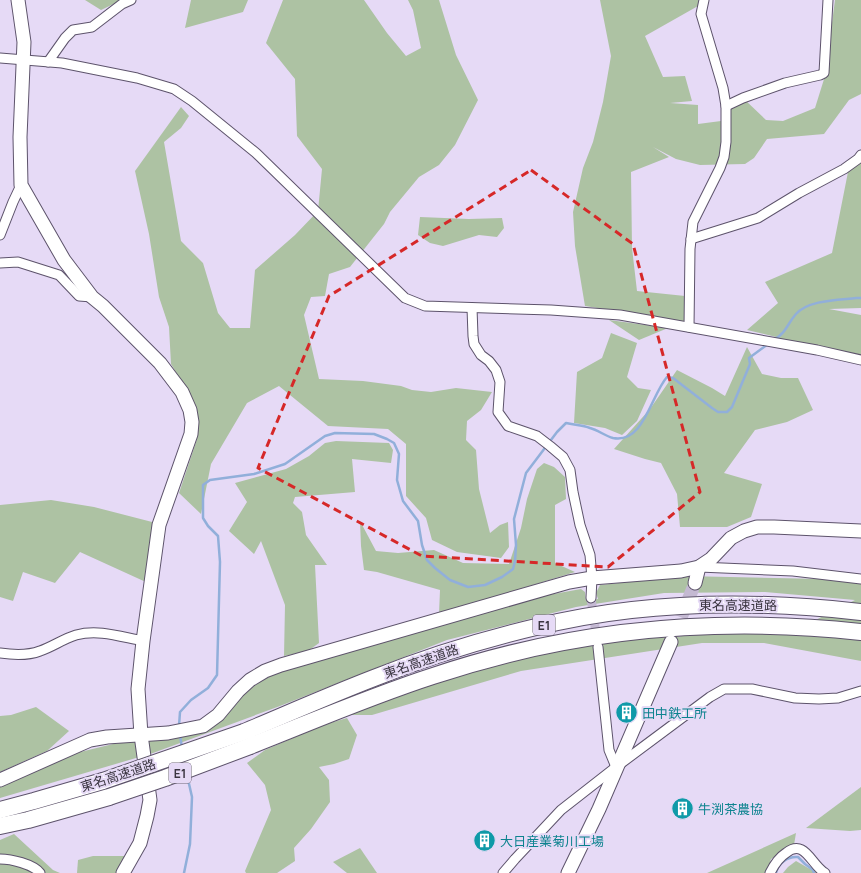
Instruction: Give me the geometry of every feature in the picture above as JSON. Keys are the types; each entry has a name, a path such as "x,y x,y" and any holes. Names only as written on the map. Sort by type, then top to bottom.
{"highway":[{"name":"東名高速道路","path":"0,810 103,781 244,732 375,677 484,641 537,626 614,613 708,605 793,606 861,612"},
{"name":"東名高速道路","path":"0,826 28,820 109,797 165,778 433,675 496,657 558,643 606,634 715,625 817,627 861,632"}],"street":[{"path":"0,235 21,186 20,137 24,42 18,0"},
{"path":"48,62 65,38 73,30 92,26 122,4 131,0"},
{"path":"689,327 690,249 693,222 724,157 726,106 723,88 701,14 704,0"},
{"path":"726,106 743,98 785,83 824,73 828,0"},
{"path":"0,58 62,63 137,78 174,89 192,101 256,153 405,298 425,306 551,310 620,315 809,348 861,360"},
{"path":"691,239 758,218 844,168 858,159 861,155"},
{"path":"21,186 64,260 92,297 103,306 160,363 182,392 190,410 192,422 191,434 159,525 138,689 140,735 150,800 140,843 123,873"},
{"path":"0,263 18,262 59,274 79,296 92,297"},
{"path":"472,308 474,344 481,355 489,361 496,370 500,382 498,412 508,426 537,436 564,457 570,470 580,524 590,555 592,578 591,598"},
{"path":"695,584 699,567 711,559 731,538 744,531 757,527 774,527 861,531"},
{"path":"0,780 90,740 107,737 168,733 203,726 218,716 238,691 250,680 265,671 281,665 569,582 592,578 681,571 699,567 793,571 861,579"},
{"path":"0,653 22,655 39,652 76,635 114,634 143,641"},
{"path":"568,873 599,809 671,642"},
{"path":"598,647 609,750 616,767"},
{"path":"504,873 515,858 560,810 710,697 724,689 752,689 795,698 819,699 838,698 861,691"},
{"path":"770,873 777,861 792,849 800,849 808,854 819,870 825,873"},
{"path":"0,859 24,863 37,868 40,873"}],"highlighted area":[{"path":"531,170 633,244 700,492 608,567 422,556 258,468 329,296"}],"green space":[{"path":"85,0 122,0 101,10"},
{"path":"191,0 248,0 243,12 185,28"},
{"path":"283,0 364,0 387,33 406,56 421,48 413,10 408,0 439,0 456,55 478,100 455,145 439,165 419,177 390,212 384,224 350,267 329,274 325,296 311,297 304,315 319,379 363,381 431,392 456,388 492,392 481,410 467,421 466,440 476,450 479,489 490,533 500,525 508,522 509,547 501,558 457,552 432,540 426,518 406,496 406,444 388,429 328,426 279,386 247,403 211,464 201,514 179,493 197,439 195,404 171,364 169,327 159,297 149,234 135,171 181,107 189,116 181,128 164,142 181,241 203,263 218,313 230,328 250,328 255,270 295,235 318,211 322,169 297,136 295,79 266,43"},
{"path":"600,0 699,0 698,6 645,36 663,77 685,76 692,101 670,103 698,105 698,124 721,121 721,98 744,99 766,120 783,121 815,108 825,76 835,0 861,0 861,94 849,100 824,134 767,139 754,158 745,164 700,165 676,159 653,147 669,157 631,172 632,248 637,291 685,296 685,322 585,306 575,246 573,212 583,168 593,142 603,102 611,56"},
{"path":"861,161 861,308 829,309 861,315 861,364 776,337 747,330 778,303 765,282 832,253 848,172"},
{"path":"420,217 469,219 502,218 504,228 497,237 479,235 443,246 430,243 418,235"},
{"path":"609,320 668,328 639,340"},
{"path":"611,333 637,343 627,377 638,388 651,390 637,421 622,435 605,428 574,423 577,372 602,358"},
{"path":"747,347 762,374 781,378 798,378 813,410 787,422 755,430 724,473 762,484 751,517 727,527 680,527 677,494 661,463 614,449 650,409 677,370 725,396"},
{"path":"336,441 389,443 393,450 391,463 352,459 355,492 295,497 293,503 302,512 306,535 327,565 315,565 319,643 308,651 284,656 285,605 261,541 254,554 229,531 247,502 235,483 286,469 309,456 325,443"},
{"path":"544,463 554,467 565,477 566,499 555,505 555,563 575,572 439,614 440,590 377,572 364,570 360,521 376,551 398,553 434,550 463,563 509,564 521,528 527,499 537,469"},
{"path":"51,500 94,507 156,523 148,583 80,552 55,583 23,572 13,601 0,597 0,505"},
{"path":"684,576 823,579 861,583 861,661 764,643 702,643 521,671 372,715 349,715 461,673 574,644 713,629 788,634 855,600 765,592 664,593 576,607 447,640 280,706 153,753 0,798 0,787 68,755 113,744 206,732 247,691 269,675 537,597 581,589 585,592 586,601 598,599 596,593 600,585"},
{"path":"36,707 69,731 47,751 0,772 0,716 11,715"},
{"path":"347,718 357,735 349,759 319,767 329,780 330,802 311,829 294,848 295,861 277,873 246,873 245,871 271,810 265,785 247,763 265,750 323,725"},
{"path":"861,787 861,830 850,831 806,828"},
{"path":"796,833 794,845 771,859 767,873 707,873"},
{"path":"14,834 53,870 60,873 0,873 0,840"},
{"path":"360,848 377,873 347,873 333,862"},
{"path":"93,856 127,856 118,873 77,873 78,860"},
{"path":"796,861 817,873 783,873"}],"waterway":[{"path":"774,340 784,331 801,309 816,303 841,299 861,298"},
{"path":"179,726 180,712 191,700 208,688 217,675 220,562 218,536 208,526 203,518 203,485 210,480 254,474 285,464 325,436 335,433 374,434 394,443 399,454 397,480 403,501 418,521 422,545 427,560 450,580 468,587 485,585 502,577 513,569 516,545 514,519 526,473 557,432 566,423 587,427 613,438 624,438 632,434 639,426 646,416 661,385 667,377 673,378 718,412 727,412 732,407 750,364 749,358 768,344"},
{"path":"180,735 182,748"},
{"path":"184,873 190,844 192,797 187,775"},
{"path":"776,873 781,863 794,857 798,857 813,870 814,873"}],"tunnel":[{"path":"674,635 695,583"},
{"path":"591,598 597,641"}],"place":[{"name":"田中鉄工所","path":"626,713"},
{"name":"牛渕茶農協","path":"683,809"},
{"name":"大日産業菊川工場","path":"485,841"}]}
